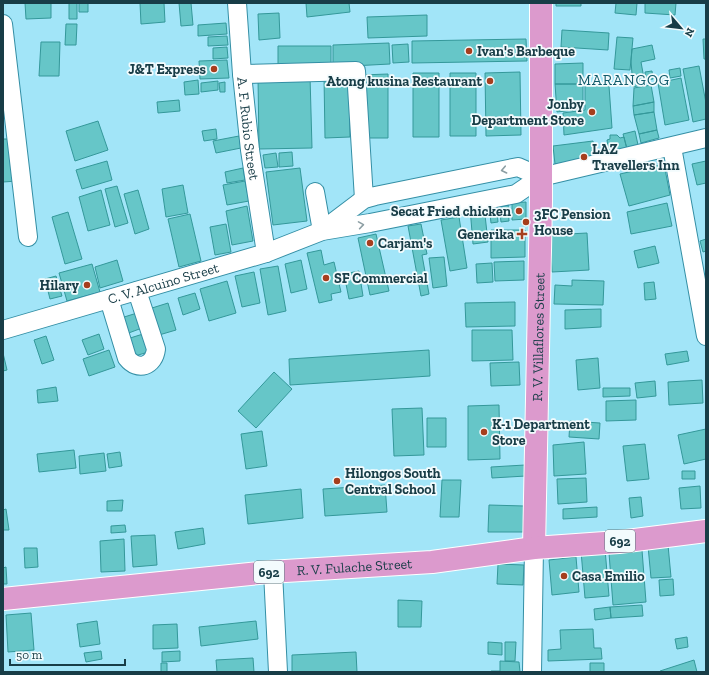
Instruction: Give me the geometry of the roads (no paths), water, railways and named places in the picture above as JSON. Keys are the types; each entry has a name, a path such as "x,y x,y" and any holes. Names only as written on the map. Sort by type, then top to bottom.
{"main road":[{"name":"R. V. Villaflores Street","path":"534,548 541,177 541,3"},
{"name":"R. V. Fulache Street","path":"3,599 273,572 432,562 534,548 619,542 706,531"}],"street":[{"name":"A. F. Rubio Street","path":"237,3 242,74 250,150 266,253"},
{"path":"3,24 28,236"},
{"path":"242,74 356,71 364,199"},
{"name":"C. V. Alcuino Street","path":"3,330 266,253 322,231 516,194 541,177 706,138"},
{"path":"672,147 706,336"},
{"name":"C. V. Alcuino Street","path":"322,231 364,199 518,167 541,177"},
{"path":"315,192 322,231"},
{"path":"109,299 127,358 135,365 146,365 153,359 156,349 138,291"},
{"name":"R. V. Villaflores Street","path":"532,672 534,548"},
{"path":"273,572 278,672"}],"place":[{"name":"Ivan's Barbeque","path":"469,51"},
{"name":"J&T Express","path":"214,69"},
{"name":"Atong kusina Restaurant","path":"490,81"},
{"name":"Jonby Department Store","path":"592,112"},
{"name":"LAZ Travellers Inn","path":"584,157"},
{"name":"Secat Fried chicken","path":"519,211"},
{"name":"3FC Pension House","path":"526,222"},
{"name":"Generika","path":"522,234"},
{"name":"Carjam's","path":"370,243"},
{"name":"SF Commercial","path":"326,278"},
{"name":"Hilary","path":"87,285"},
{"name":"K-1 Department Store","path":"484,432"},
{"name":"Hilongos South Central School","path":"337,481"},
{"name":"Casa Emilio","path":"564,576"}],"district":[{"name":"MARANGOG","path":"624,80"}]}
